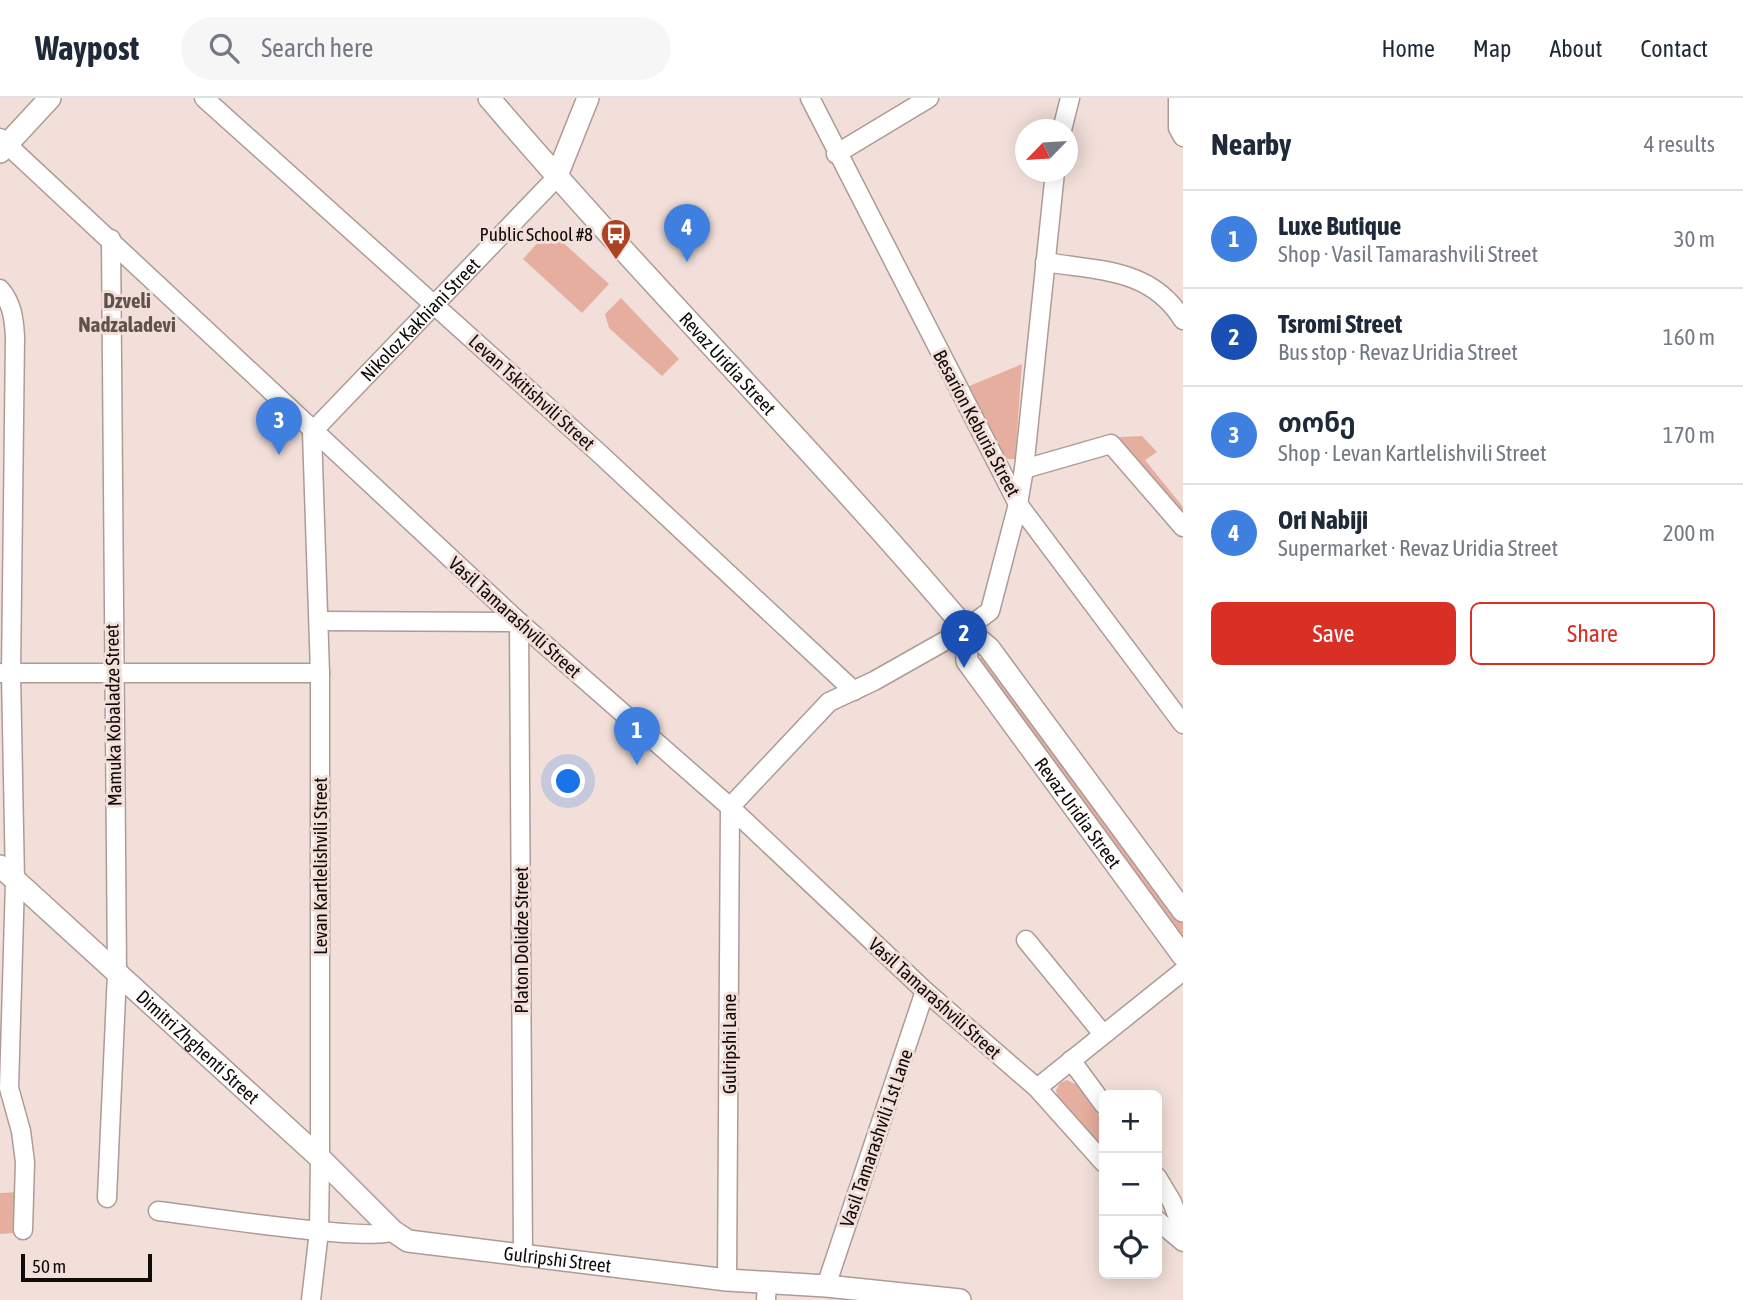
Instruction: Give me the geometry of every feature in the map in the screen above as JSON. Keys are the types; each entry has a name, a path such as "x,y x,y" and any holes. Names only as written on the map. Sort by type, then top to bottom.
{"street":[{"path":"2,145 50,98"},
{"name":"Levan Tskitishvili Street","path":"204,98 435,304 854,691"},
{"name":"Revaz Uridia Street","path":"489,98 556,178 840,482 965,629 989,648 1183,911"},
{"name":"Nikoloz Kakhiani Street","path":"312,432 556,178 588,98"},
{"name":"Besarion Keburia Street","path":"810,98 836,154 1018,503 1183,724"},
{"path":"836,154 929,98"},
{"path":"1065,119 1070,98"},
{"path":"1178,98 1178,128 1183,137"},
{"name":"Vasil Tamarashvili Street","path":"2,145 111,239 312,432 519,622 730,807 925,991 1037,1088 1099,1157"},
{"path":"730,807 830,702 965,629 990,611 1024,469 1054,182"},
{"name":"Mamuka Kobaladze Street","path":"107,1194 117,973 112,675 111,239"},
{"path":"1045,262 1136,277 1159,290 1183,320"},
{"path":"0,289 8,298 15,337 5,673 8,874 4,1085 20,1131 24,1162 23,1230"},
{"name":"Levan Kartlelishvili Street","path":"311,1300 319,1231 320,1157 320,673 312,432"},
{"path":"1024,469 1111,444 1183,527"},
{"path":"319,621 519,622"},
{"name":"Platon Dolidze Street","path":"519,622 523,1257"},
{"name":"Revaz Uridia Street","path":"965,629 967,661 1183,957"},
{"path":"5,673 320,673"},
{"name":"Gulripshi Lane","path":"727,1280 730,807"},
{"name":"Dimitri Zhghenti Street","path":"8,874 320,1157 393,1231"},
{"path":"1026,940 1103,1034"},
{"path":"1037,1088 1183,971"},
{"name":"Vasil Tamarashvili 1st Lane","path":"826,1286 925,991"},
{"path":"1072,1060 1099,1098"},
{"path":"1162,1185 1183,1230"},
{"name":"Gulripshi Street","path":"158,1211 319,1231 381,1236 393,1231 416,1243 727,1280 766,1292 826,1286 960,1300"},
{"path":"1162,1224 1183,1242"}],"shaded area":[{"path":"549,230 609,284 582,313 523,259"},
{"path":"621,298 679,359 662,376 609,328 605,314"},
{"path":"1022,364 1015,459 1004,459 967,387"},
{"path":"1142,436 1157,452 1145,460 1183,507 1183,519 1100,438"},
{"path":"986,653 1183,922 1183,947 975,663"},
{"path":"1067,1080 1077,1085 1099,1116 1099,1146 1058,1098 1056,1090 1060,1083"},
{"path":"19,1192 14,1233 0,1234 0,1193"}],"place":[{"name":"Public School #8","path":"616,261"},
{"name":"Ori Nabiji","path":"687,262"},
{"name":"თონე","path":"279,455"},
{"name":"Tsromi Street","path":"964,668"},
{"name":"Luxe Butique","path":"637,765"}],"district":[{"name":"Dzveli Nadzaladevi","path":"127,312"}]}
